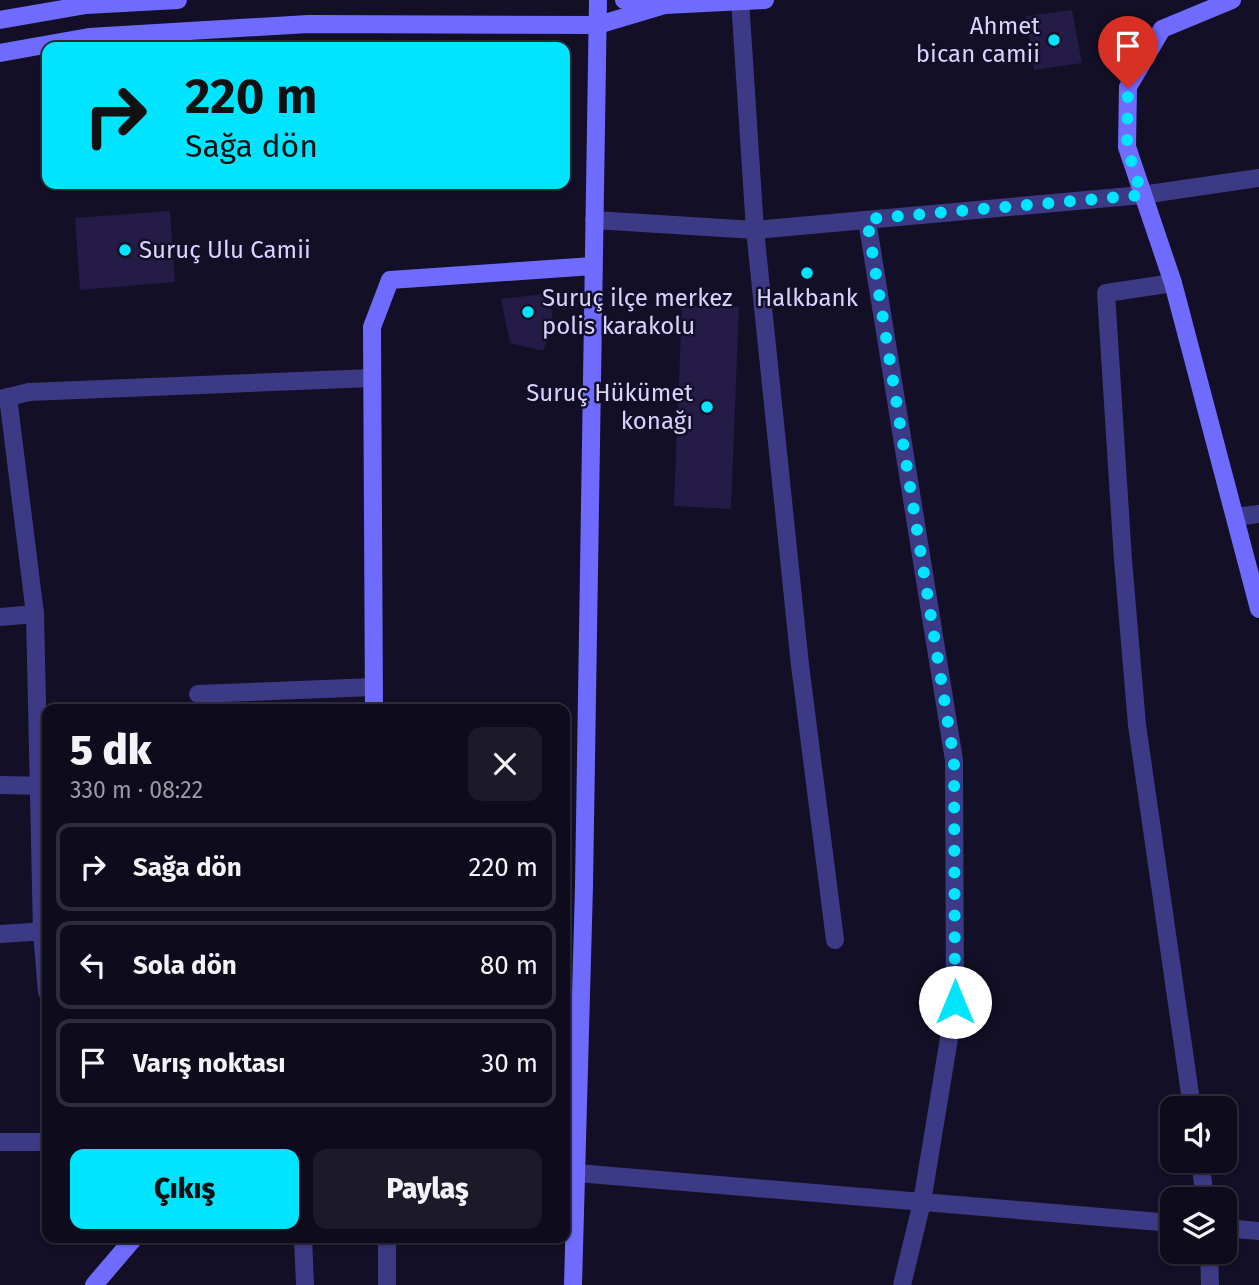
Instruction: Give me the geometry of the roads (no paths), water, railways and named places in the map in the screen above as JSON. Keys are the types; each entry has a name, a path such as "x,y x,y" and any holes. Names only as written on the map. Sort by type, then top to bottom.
{"main road":[{"path":"0,20 86,5 178,0"},
{"path":"573,1285 571,1172 598,0"},
{"path":"624,0 665,5 765,0"},
{"path":"1232,0 1162,29 1128,88 1127,147 1173,283 1259,608"},
{"path":"61,42 89,37 308,24 598,25 665,5"},
{"path":"0,53 42,45"},
{"path":"374,704 372,327 390,280 593,266"},
{"path":"94,1285 130,1243"}],"street":[{"path":"740,1 755,230 800,666 835,940"},
{"path":"594,219 755,230 1142,195 1259,178"},
{"path":"867,219 954,760 955,1002 922,1202 902,1285"},
{"path":"1173,283 1106,293 1137,725 1190,1096"},
{"path":"42,764 35,614 4,398 29,392 372,378"},
{"path":"1235,517 1259,514"},
{"path":"0,617 35,614"},
{"path":"198,694 374,687"},
{"path":"0,785 42,786"},
{"path":"0,934 42,931"},
{"path":"0,1142 42,1142"},
{"path":"571,1172 1160,1222"},
{"path":"1237,1229 1259,1231"},
{"path":"303,1243 305,1285"},
{"path":"387,1243 387,1285"},
{"path":"1209,1264 1210,1285"}],"place":[{"name":"Ahmet bican camii","path":"1054,40"},
{"name":"Suruç Ulu Camii","path":"125,250"},
{"name":"Halkbank","path":"807,273"},
{"name":"Suruç ilçe merkez polis karakolu","path":"528,312"},
{"name":"Suruç Hükümet konağı","path":"707,407"}]}
